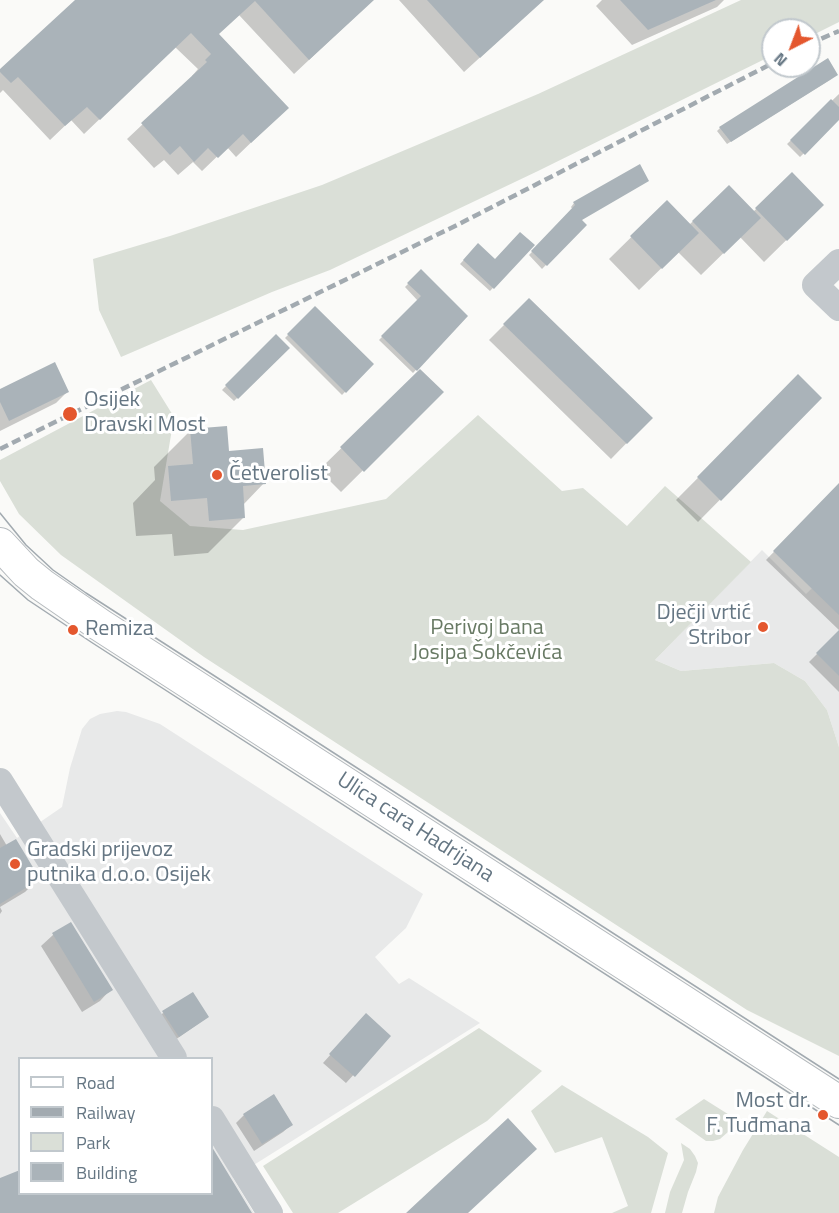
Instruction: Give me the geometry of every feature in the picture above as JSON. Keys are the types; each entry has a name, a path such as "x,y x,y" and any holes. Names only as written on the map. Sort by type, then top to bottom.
{"main road":[{"name":"Ulica cara Hadrijana","path":"0,544 26,572 100,626 839,1102"}],"street":[{"path":"839,262 815,285 839,308"},
{"path":"0,781 173,1057"},
{"path":"213,1121 270,1213"}],"shaded area":[{"name":"Dječji vrtić Stribor","path":"762,550 806,594 839,562 839,747 827,710 805,681 774,663 681,671 655,660"},
{"name":"Remiza","path":"117,711 160,724 423,894 406,928 375,957 399,984 409,978 480,1023 233,1178 254,1213 0,1213 0,813 17,838 62,807 70,768 82,729 90,719 100,714"}],"green space":[{"path":"741,0 839,0 839,22 821,31 821,18 761,18 761,61 330,270 272,292 121,357 99,310 93,259 322,185 538,94"},
{"name":"Perivoj bana Josipa Šokčevića","path":"151,380 174,417 160,501 190,526 243,530 386,499 478,415 562,491 583,488 627,526 665,486 751,562 655,660 681,671 774,663 805,681 827,710 839,747 839,1056 747,1010 204,657 61,555 19,514 0,481 0,460"},
{"path":"479,1028 542,1071 487,1121 338,1213 293,1213 263,1166"},
{"path":"562,1085 648,1137 668,1153 651,1213 612,1213 628,1206 602,1137 555,1153 531,1111"},
{"path":"704,1099 731,1116 732,1123 728,1132 720,1139 706,1141 675,1119"},
{"path":"767,1111 839,1157 839,1213 714,1213 718,1197"},
{"path":"681,1143 695,1156 698,1163 696,1172 682,1213 665,1213 670,1192 684,1160"}],"building":[{"path":"75,0 374,0 309,60 255,1 219,34 289,108 251,143 243,134 218,158 208,148 194,162 180,146 170,155 141,123 207,62 205,60 211,54 191,33 100,120 87,107 65,126 18,77 11,83 0,72 0,69"},
{"path":"427,0 544,0 480,58"},
{"path":"620,0 716,0 648,30"},
{"path":"828,58 838,75 731,142 719,127 796,78 821,78 821,62"},
{"path":"831,99 839,107 839,120 805,155 790,140"},
{"path":"640,164 649,181 582,220 587,225 547,266 531,251 575,205 573,202"},
{"path":"792,172 824,205 787,241 755,208"},
{"path":"729,185 761,218 724,254 692,221"},
{"path":"667,200 699,233 662,269 630,236"},
{"path":"520,232 535,245 494,289 463,260 478,243 495,259"},
{"path":"421,269 468,316 417,371 381,336 421,296 407,283"},
{"path":"529,298 653,418 627,444 503,324"},
{"path":"315,306 374,364 346,393 287,334"},
{"path":"276,334 290,348 238,399 225,385"},
{"name":"Osijek Dravski Most","path":"55,362 69,392 9,421 0,402 0,389"},
{"path":"420,369 444,392 364,472 340,447"},
{"path":"798,374 822,398 721,501 697,477"},
{"name":"Četverolist","path":"227,426 229,451 263,448 266,484 243,486 245,518 209,521 207,498 171,501 168,466 193,464 190,429"},
{"path":"839,483 839,615 773,551"},
{"path":"839,630 839,676 816,653"},
{"name":"Gradski prijevoz putnika d.o.o. Osijek","path":"16,839 40,879 0,904 0,848"},
{"path":"71,922 113,990 94,1002 52,933"},
{"path":"193,992 209,1017 179,1037 162,1011"},
{"path":"366,1013 391,1036 355,1077 329,1054"},
{"path":"274,1094 293,1125 262,1144 243,1114"},
{"path":"508,1118 537,1149 468,1213 406,1213"},
{"path":"213,1149 252,1213 0,1213 0,1178 18,1171 18,1195 213,1195"}],"tram line":[{"path":"0,513 26,545 53,570 86,593 839,1079"},
{"path":"0,575 28,600 91,642 839,1125"}],"railway":[{"path":"821,39 839,31"},
{"path":"0,449 457,225 761,69"}],"place":[{"name":"Osijek Dravski Most","path":"70,414"},
{"name":"Četverolist","path":"217,475"},
{"name":"Dječji vrtić Stribor","path":"763,627"},
{"name":"Remiza","path":"73,630"},
{"name":"Gradski prijevoz putnika d.o.o. Osijek","path":"15,864"},
{"name":"Most dr. F. Tuđmana","path":"823,1115"}]}
